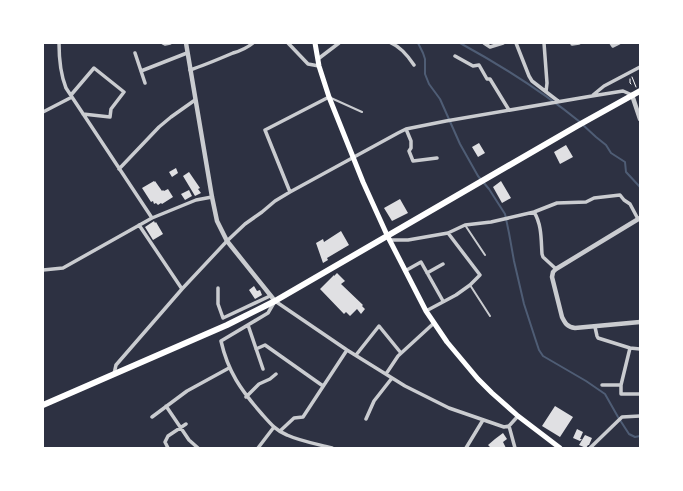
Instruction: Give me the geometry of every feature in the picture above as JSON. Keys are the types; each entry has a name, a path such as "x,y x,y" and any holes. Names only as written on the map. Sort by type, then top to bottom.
{"highway":[{"path":"43,405 227,325 273,298 388,238 486,178 640,91"}],"main road":[{"path":"315,43 319,66 329,97 371,201 388,238 426,311 456,354 478,379 518,416 560,447"}],"street":[{"path":"59,43 61,75 66,88 152,218"},
{"path":"162,43 170,43"},
{"path":"186,43 217,221 227,241 273,298 347,350 405,386 449,408 504,427 509,426 518,416"},
{"path":"190,70 229,55 253,43"},
{"path":"288,43 308,64 319,66"},
{"path":"318,60 339,43"},
{"path":"390,43 398,46 410,58 414,65"},
{"path":"484,43 490,47 503,43"},
{"path":"516,43 532,81 558,101"},
{"path":"544,43 547,84 546,92"},
{"path":"572,43 579,43"},
{"path":"611,43 613,46 619,43"},
{"path":"141,71 187,52"},
{"path":"135,53 145,83"},
{"path":"455,56 473,66 479,65 509,110"},
{"path":"592,96 604,86 640,67"},
{"path":"43,112 71,96 94,68 124,92 111,110 110,117 83,114"},
{"path":"114,374 116,366 182,289 245,224 275,201 290,192 406,129 446,120 623,91 632,95 640,119"},
{"path":"290,192 264,130 329,97"},
{"path":"119,169 159,127 195,100"},
{"path":"406,129 411,141 411,148 409,152 413,161 436,158"},
{"path":"388,238 408,240 448,233 465,225 491,222 534,212 557,203 586,202 594,198 620,194 624,200 630,204 639,218 556,269 553,272 552,281 564,322 571,328 640,322"},
{"path":"43,270 63,268 152,218 196,200 212,196"},
{"path":"534,212 538,220 540,230 542,257 556,269"},
{"path":"139,225 182,289"},
{"path":"426,311 456,295 470,285 480,275 448,233"},
{"path":"405,271 421,262 443,301"},
{"path":"427,273 443,264"},
{"path":"218,288 218,304 223,318 273,298"},
{"path":"273,298 268,313 221,341 229,368 246,397 274,427 287,435 332,448"},
{"path":"386,374 401,353 434,323"},
{"path":"248,325 263,369"},
{"path":"356,355 379,326 401,353"},
{"path":"595,327 598,338 630,348 640,349"},
{"path":"256,349 265,345 323,386"},
{"path":"630,348 621,385 621,394 640,394"},
{"path":"280,431 294,418 303,417 347,350"},
{"path":"152,416 187,391 229,368"},
{"path":"246,397 259,384 270,379 276,374"},
{"path":"366,419 374,401 392,378"},
{"path":"602,385 621,385"},
{"path":"166,406 189,440 198,448"},
{"path":"590,448 622,417 640,416"},
{"path":"466,448 483,420"},
{"path":"168,448 165,442 168,436 186,424"},
{"path":"509,426 515,448"},
{"path":"258,448 274,427"}],"lane":[{"path":"329,97 362,112"},
{"path":"465,225 485,255"},
{"path":"470,285 490,316"}],"path":[{"path":"631,84 630,77 632,77 634,84"}],"building":[{"path":"479,143 485,153 478,157 472,147"},
{"path":"566,145 573,157 560,164 554,152"},
{"path":"176,168 178,173 172,177 169,172"},
{"path":"189,172 200,188 198,189 201,193 195,196 183,176"},
{"path":"154,181 162,191 168,189 173,197 158,205 156,203 154,204 153,201 151,202 142,188"},
{"path":"501,181 511,198 502,203 493,187"},
{"path":"189,190 192,196 185,200 181,194"},
{"path":"400,199 408,213 392,221 384,208"},
{"path":"154,221 163,234 153,240 145,227"},
{"path":"341,231 349,245 327,258 328,260 323,263 316,243 323,239 324,242"},
{"path":"337,273 345,281 341,284 363,305 362,306 365,309 361,314 357,309 350,316 346,312 344,314 320,289"},
{"path":"254,286 257,291 260,290 262,295 255,299 249,290"},
{"path":"555,406 573,417 560,437 542,426"},
{"path":"577,429 583,432 580,439 582,439 580,441 573,438"},
{"path":"503,433 507,439 503,442 506,448 491,448 488,445 495,439"},
{"path":"585,435 592,438 586,448 579,445"}],"waterway":[{"path":"418,43 425,59 425,74 429,84 440,99 460,144 478,176 489,189 505,214 524,304 539,350 543,356 605,394 629,434 635,437 640,436"},
{"path":"460,43 522,80 552,100 580,122"},
{"path":"583,125 606,145 611,153 625,162 626,172 640,187"}]}
